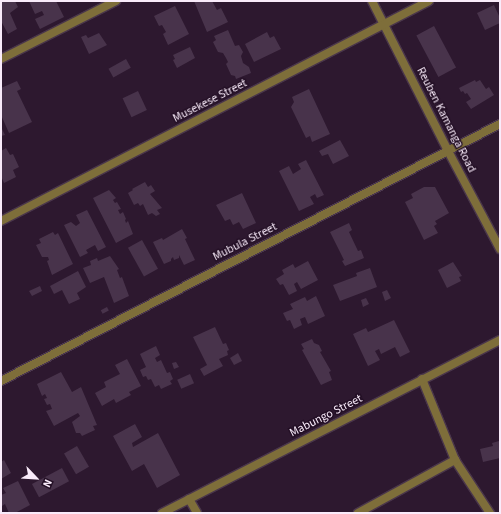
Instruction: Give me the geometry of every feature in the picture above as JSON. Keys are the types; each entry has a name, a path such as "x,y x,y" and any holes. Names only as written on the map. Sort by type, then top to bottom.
{"street":[{"path":"1,60 116,1"},
{"name":"Reuben Kamanga Road","path":"372,1 448,151 500,249"},
{"name":"Musekese Street","path":"1,221 429,1"},
{"name":"Mubula Street","path":"1,381 500,124"},
{"name":"Mabungo Street","path":"162,513 500,340"},
{"path":"422,379 455,460 490,513"},
{"path":"358,513 455,460"},
{"path":"189,499 197,513"}],"building":[{"path":"1,1 15,1 18,7 10,13 17,29 8,34 1,21"},
{"path":"29,1 56,1 64,17 40,29 35,19 44,15 42,11 35,14"},
{"path":"194,1 212,1 217,10 221,8 228,22 207,32"},
{"path":"494,5 500,18 500,23 485,30 477,13"},
{"path":"175,6 189,34 168,45 163,34 166,32 162,25 159,26 154,16"},
{"path":"434,26 456,67 438,77 416,35"},
{"path":"228,30 235,46 239,45 243,52 241,56 243,63 249,67 251,73 236,79 235,76 231,75 226,64 228,62 223,53 218,52 213,42 216,40 214,36"},
{"path":"267,32 270,38 274,36 281,49 254,62 245,44"},
{"path":"99,33 107,45 89,54 81,37 86,35 88,38"},
{"path":"190,47 195,58 177,68 173,60 175,59 173,55"},
{"path":"126,59 131,68 113,77 109,69"},
{"path":"475,80 476,82 480,80 486,89 489,87 494,95 471,109 466,102 471,99 467,93 465,94 463,91 461,92 459,88"},
{"path":"17,81 21,89 17,91 32,122 9,133 1,115 1,88"},
{"path":"309,89 330,134 312,142 310,136 306,138 291,107 294,102 292,97"},
{"path":"138,91 147,110 131,117 123,98"},
{"path":"1,127 5,135 1,136"},
{"path":"340,140 349,156 333,164 328,154 322,156 319,151"},
{"path":"6,148 10,155 13,154 19,167 13,170 16,177 4,183 1,176 1,151"},
{"path":"306,160 324,195 317,198 315,194 310,197 314,204 299,211 279,171 289,166 293,174 301,169 298,164"},
{"path":"145,182 148,187 151,185 155,191 150,194 162,208 157,210 160,214 156,216 152,213 148,215 143,204 140,206 138,203 134,205 128,193"},
{"path":"424,187 435,187 449,213 435,221 437,224 434,226 438,233 424,240 405,202 413,198 411,194"},
{"path":"109,190 116,198 113,200 115,203 117,202 121,209 118,210 120,214 123,212 126,223 128,221 133,234 116,243 93,198"},
{"path":"242,193 256,223 243,229 239,222 233,225 230,219 225,221 216,205"},
{"path":"87,210 106,247 98,251 95,245 86,250 88,253 80,257 64,225 71,222 76,226 80,223 76,215"},
{"path":"349,223 352,230 349,232 358,251 361,250 364,258 345,266 342,261 344,260 330,232"},
{"path":"182,229 195,260 184,265 179,255 179,258 174,260 173,257 171,261 164,264 153,242 162,238 163,240"},
{"path":"53,232 55,235 58,233 73,264 52,275 47,261 49,260 48,257 42,257 36,245 41,243 39,239"},
{"path":"142,240 158,269 144,277 128,248"},
{"path":"110,256 119,269 117,270 120,278 122,277 129,296 114,303 104,277 90,283 83,268 91,265 90,261 97,258 98,261"},
{"path":"308,261 318,280 301,289 297,282 294,284 297,291 289,295 283,284 280,285 276,279 284,274 282,270 293,264 295,268"},
{"path":"453,262 462,276 459,277 461,281 447,288 438,270"},
{"path":"370,268 377,287 340,301 333,285 357,276 356,273"},
{"path":"78,271 86,287 77,293 80,299 69,304 62,290 54,294 50,286"},
{"path":"40,286 42,291 32,296 29,291"},
{"path":"387,290 391,298 385,301 382,292"},
{"path":"316,296 325,316 308,324 305,317 300,319 302,325 294,329 290,320 287,321 283,313 293,309 290,304 305,297 307,301"},
{"path":"366,298 369,304 363,307 361,300"},
{"path":"107,307 109,311 103,314 101,310"},
{"path":"394,320 410,352 400,357 395,347 381,354 379,349 375,351 380,360 368,366 353,334 366,328 368,332"},
{"path":"215,327 223,344 226,343 229,350 227,351 228,355 219,359 223,366 204,376 200,369 207,365 193,337"},
{"path":"312,339 314,343 319,345 322,351 320,352 331,371 329,372 332,380 321,385 302,350 304,349 301,344"},
{"path":"156,346 160,355 155,358 157,362 161,360 167,373 170,372 173,379 170,381 172,384 161,389 159,385 155,387 151,379 148,380 146,376 143,377 140,370 146,367 140,354"},
{"path":"238,353 242,361 234,365 230,358"},
{"path":"127,359 141,386 129,392 131,395 116,403 114,399 102,406 95,393 106,387 104,382 120,374 115,365"},
{"path":"176,362 179,367 174,369 172,363"},
{"path":"61,372 72,392 81,387 97,425 93,426 95,430 82,436 80,433 76,433 72,422 80,416 78,413 54,426 46,411 52,409 50,404 47,405 44,399 47,398 45,394 42,396 37,384"},
{"path":"190,374 194,383 181,389 177,380"},
{"path":"135,424 142,437 132,443 133,447 158,433 180,475 157,488 144,464 132,471 113,436"},
{"path":"499,441 500,458 483,462 480,449 493,446 492,443"},
{"path":"77,446 89,467 76,474 64,453"},
{"path":"4,460 11,473 1,479 1,462"},
{"path":"62,468 69,481 39,497 32,484"},
{"path":"18,481 30,505 15,513 9,513 5,504 2,506 1,495 6,493 3,488"}]}
